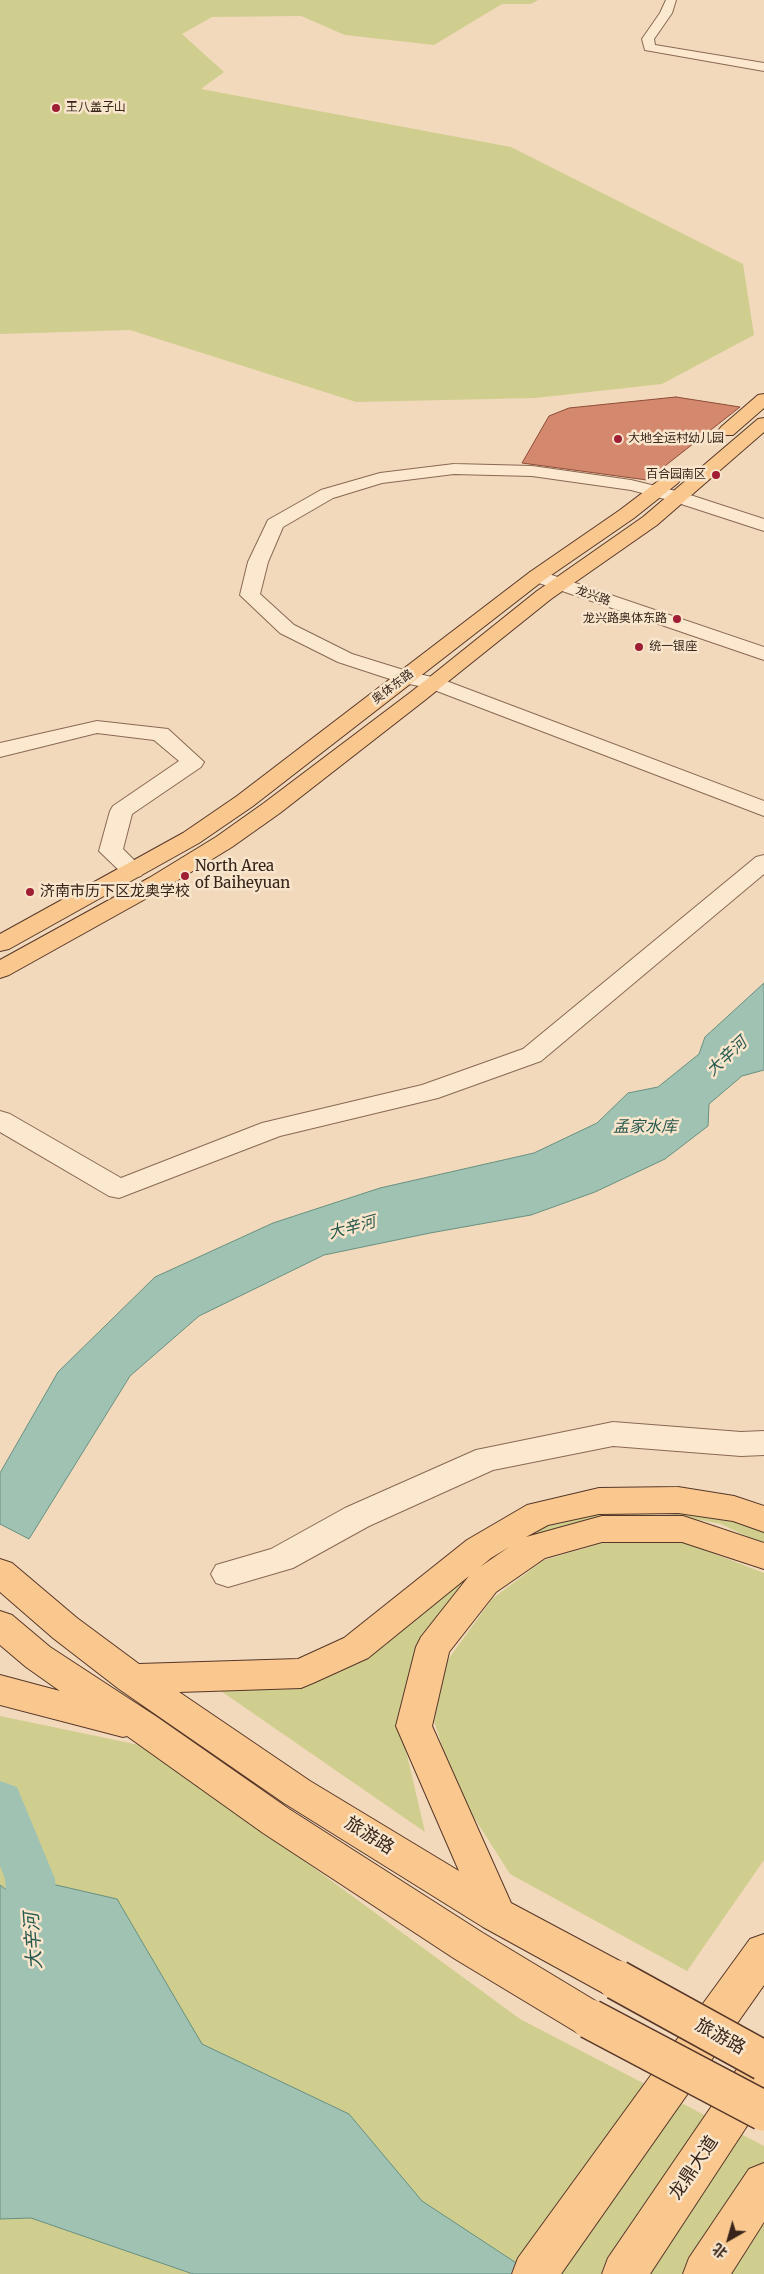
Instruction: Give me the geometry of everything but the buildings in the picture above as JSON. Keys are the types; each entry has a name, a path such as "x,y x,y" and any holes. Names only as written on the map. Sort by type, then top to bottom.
{"main road":[{"path":"710,445 764,399"},
{"path":"0,970 100,916 224,842 272,808 434,684 544,595 650,521 764,423"},
{"name":"奥体东路","path":"0,944 191,838 245,801 537,576 656,492 688,464"},
{"path":"132,1679 300,1673 356,1648 479,1549 539,1514 598,1501 678,1500 734,1508 764,1519"},
{"path":"497,1915 414,1726 432,1647 484,1582 534,1548 602,1529 683,1529 764,1556"},
{"name":"旅游路","path":"0,1572 65,1628 132,1679 297,1792 497,1915 764,2062"},
{"path":"0,1625 38,1657 144,1728 284,1826 469,1946 590,2019 764,2111"},
{"path":"1,1691 144,1728"},
{"path":"541,2265 764,1952"},
{"name":"龙鼎大道","path":"625,2267 764,2062"},
{"path":"705,2274 764,2184"}],"street":[{"path":"671,0 666,13 648,39 648,48 764,67"},
{"path":"764,524 678,497 631,485 532,472 454,469 380,478 327,494 275,524 258,562 250,594 286,629 345,658 406,678 434,684 764,809"},
{"name":"龙兴路","path":"537,576 764,654"},
{"path":"0,750 97,727 160,734 193,762 121,811 111,851 133,871"},
{"path":"0,1120 119,1189 272,1129 429,1092 532,1055 764,862"},
{"path":"228,1574 281,1559 357,1517 487,1459 612,1434 741,1444 764,1443"}],"shaded area":[{"path":"0,0 538,0 531,4 502,4 434,45 345,35 301,16 212,17 182,34 224,72 201,89 511,147 743,264 754,335 662,384 535,398 356,402 130,330 0,334"},
{"path":"679,1506 764,1529 764,1545 721,1524 669,1514 603,1516 521,1543 451,1599 418,1646 402,1698 403,1738 425,1832 215,1687 300,1684 526,1529 567,1516"},
{"path":"684,1542 764,1573 764,1860 687,1971 510,1874 456,1789 434,1721 447,1661 492,1599 544,1560 603,1543"},
{"path":"0,1716 149,1747 520,2019 764,2146 764,2274 0,2274"}],"water":[{"name":"孟家水库","path":"764,983 764,1070 742,1076 709,1104 708,1126 665,1159 595,1192 531,1215 324,1255 199,1316 130,1376 29,1539 0,1524 0,1473 58,1372 155,1277 273,1223 380,1188 534,1153 597,1123 628,1093 658,1087 699,1054 705,1037"},
{"path":"30,1879 117,1899 202,2044 349,2114 422,2201 533,2274 193,2274 31,2218 0,2219 0,1885 32,1909 35,1945 38,1947"}],"waterway":[{"name":"大辛河","path":"0,1802 30,1879 37,1974"}],"place":[{"name":"王八盖子山","path":"56,108"},
{"name":"大地全运村幼儿园","path":"618,439"},
{"name":"百合园南区","path":"716,475"},
{"name":"龙兴路奥体东路","path":"677,619"},
{"name":"统一银座","path":"639,647"},
{"name":"North Area of Baiheyuan","path":"185,876"},
{"name":"济南市历下区龙奥学校","path":"30,892"}]}
